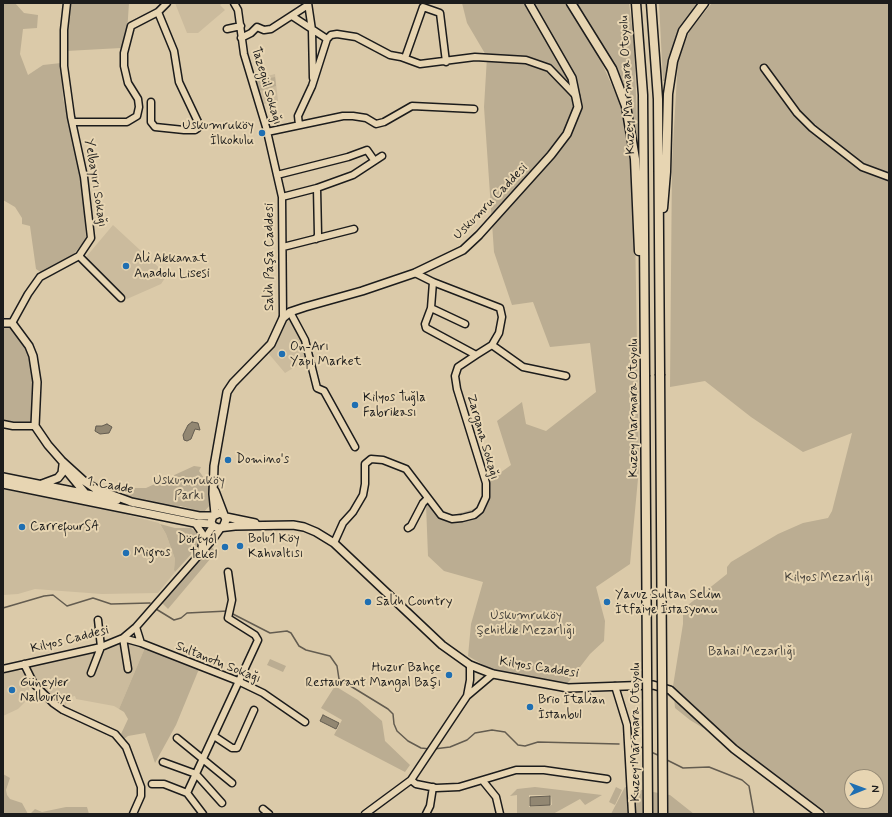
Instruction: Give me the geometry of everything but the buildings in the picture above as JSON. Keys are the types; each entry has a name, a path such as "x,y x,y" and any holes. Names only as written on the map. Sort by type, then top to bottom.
{"highway":[{"path":"571,3 612,69 626,106 634,145 639,215 640,261 645,298"},
{"name":"Kuzey Marmara Otoyolu","path":"636,3 643,88 648,814"},
{"name":"Kuzey Marmara Otoyolu","path":"651,3 657,92 663,814"},
{"path":"659,230 665,197 668,94 673,61 683,31 704,3"}],"main road":[{"name":"Uskumru Caddesi","path":"283,318 290,312 381,285 415,273 463,250 479,235 551,155 567,134 578,107 577,97 572,78 562,58 529,3"},
{"name":"Salih Paşa Caddesi","path":"214,515 214,466 227,392 233,383 271,344 283,318"},
{"path":"3,322 12,323 29,346 33,356 37,382 35,426 62,461 84,481 96,488 134,503"},
{"path":"40,484 53,481 58,478 64,468 62,461"},
{"path":"62,461 67,471 86,494 97,503"},
{"name":"1. Cadde","path":"3,477 203,516 214,515"},
{"name":"1. Cadde","path":"3,484 195,523 217,526 261,525"},
{"path":"214,487 225,516 226,522 217,526 211,519 214,515 220,513 225,516 261,525"},
{"path":"203,516 210,512 213,501"},
{"name":"Kilyos Caddesi","path":"261,525 304,527 334,543 442,645 470,665 493,674 568,688 653,685 670,690 734,749 820,814"}],"street":[{"name":"Yelbayırı Sokağı","path":"12,323 28,294 40,278 79,256 92,238 84,177 72,122 64,66 64,30 67,3"},
{"path":"72,122 127,122 136,116 139,102 126,77 124,66 124,54 130,26 158,12 167,3"},
{"name":"Tazegül Sokağı","path":"234,3 238,10 244,54 268,132 278,175"},
{"path":"241,38 251,33 256,27 268,30 292,16 308,4 312,30 313,84"},
{"path":"405,58 423,7 440,13 446,62"},
{"path":"151,102 151,122 154,127 195,130 199,126 179,82 174,51 158,12"},
{"path":"292,16 326,39"},
{"path":"227,29 241,26"},
{"path":"299,125 298,116 313,84 326,39 331,35 337,34 356,37 390,55 405,58 420,64 446,62 475,56 526,60 549,68 577,97"},
{"path":"764,68 797,114 812,128 862,167 889,177"},
{"path":"268,132 353,116 366,118 376,124 384,122 412,106 474,109"},
{"path":"278,175 348,158 367,150 374,160"},
{"path":"282,197 317,188 353,175 382,156"},
{"name":"Salih Paşa Caddesi","path":"278,175 282,197 283,318"},
{"path":"316,239 318,235 317,188"},
{"path":"283,247 354,229"},
{"path":"79,256 121,298"},
{"path":"415,273 433,282 500,308 502,317 499,333 492,345 524,367 566,376"},
{"path":"433,282 431,308 425,324 426,328 476,355"},
{"path":"431,308 465,324"},
{"path":"290,312 305,340 317,388 324,391 355,447"},
{"name":"Zargana Sokağı","path":"334,543 343,522 353,512 363,495 365,484 365,464 371,459 383,460 406,469 442,515 452,519 474,515 480,510 486,497 486,483 459,396 455,376 458,367 492,345"},
{"path":"3,424 13,426 35,426"},
{"path":"408,528 411,526 422,503 428,498"},
{"path":"195,523 202,533 201,552"},
{"path":"202,543 217,526"},
{"name":"Kilyos Caddesi","path":"3,669 101,647 122,638 136,627 214,538 217,526"},
{"path":"187,793 258,640 255,635 228,618 232,600 228,572"},
{"path":"91,673 101,647 98,620"},
{"path":"136,627 141,643"},
{"path":"122,638 128,669"},
{"name":"Sultanotu Sokağı","path":"122,638 141,643 238,681 263,693 305,722"},
{"path":"24,664 34,684 53,703 63,710 115,734 126,747 141,787 141,796 133,814"},
{"path":"467,696 470,680 470,665"},
{"path":"364,814 411,780 467,696 493,674"},
{"path":"615,686 627,725 632,814"},
{"path":"214,736 232,748 237,748 254,710"},
{"path":"177,738 232,783"},
{"path":"163,762 196,774 222,803"},
{"path":"411,780 416,784 433,787 459,787 516,770 544,770 606,779"},
{"path":"483,781 496,797 500,814"},
{"path":"152,784 164,784 187,793 203,814"},
{"path":"426,814 430,806 433,787"},
{"path":"263,809 269,814"}],"shaded area":[{"path":"175,3 223,3 220,5 225,10 198,33 187,33"},
{"path":"275,74 278,101 263,104 255,79"},
{"name":"Ali Akkanat Anadolu Lisesi","path":"113,225 167,275 161,284 127,299 86,257"},
{"path":"288,319 294,325 303,342 308,359 285,373 269,354"},
{"path":"192,422 198,423 200,430 195,429 191,439 187,441 184,440 183,435 188,425"},
{"path":"107,424 112,427 109,433 100,434 95,431 96,426"},
{"path":"3,489 104,509 159,523 166,534 175,559 175,572 158,593 102,594 35,589 18,594 3,595"},
{"path":"129,640 144,646 144,650 119,709 114,706 76,699 75,696 70,697 65,706 64,697 53,699 29,670 30,666 100,651"},
{"path":"15,669 23,672 30,681 29,692 25,702 18,709 3,716 3,674"},
{"path":"323,715 339,723 336,729 320,721"},
{"path":"550,796 550,805 530,806 530,797"}],"green space":[{"path":"3,3 15,3 24,13 38,15 37,28 23,29 20,54 28,75 43,65 61,63 63,98 81,177 86,237 84,242 71,257 42,273 36,269 30,226 22,224 22,218 15,207 3,200"},
{"path":"69,3 129,3 127,33 121,48 66,51"},
{"name":"Uskumruköy Şehitlik Mezarlığı","path":"462,3 566,3 600,59 622,108 631,160 635,227 639,468 630,564 596,587 605,621 604,641 590,654 567,684 503,673 487,667 468,656 471,624 483,582 444,571 428,556 426,504 450,516 484,506 486,483 511,465 497,421 522,402 526,424 546,431 596,392 590,343 550,347 533,302 512,305 494,252 484,107 487,57 467,23"},
{"path":"574,3 629,3 634,42 638,149 636,149 622,82 602,44"},
{"path":"659,3 698,3 675,39 669,57 665,81 663,81"},
{"path":"712,3 889,3 889,814 829,814 751,757 690,720 675,708 673,686 683,624 683,609 727,574 727,567 731,562 778,534 803,523 828,518 832,511 852,433 803,452 751,417 705,381 670,387 672,162 678,59 690,30"},
{"path":"275,77 276,86 259,91 256,81"},
{"path":"3,325 8,325 11,327 25,344 35,381 32,424 3,422"},
{"name":"Uskumruköy Parkı","path":"194,466 201,467 199,471 204,478 208,474 211,501 210,505 204,512 196,512 181,506 166,506 125,496 128,488 146,488"},
{"path":"160,524 175,528 191,528 199,535 195,550 175,572 175,559 166,534"},
{"path":"210,545 216,552 168,609 160,601"},
{"path":"144,646 199,669 176,725 155,763 145,733 128,736 124,739 121,734 128,719 124,712 119,709 144,650"},
{"path":"270,659 286,666 283,672 267,665"},
{"path":"335,686 358,700 382,721 385,741 410,765 405,772 334,735 342,720 321,708"},
{"path":"3,774 10,778 6,790 7,795 10,799 22,803 28,814 3,814"},
{"path":"535,787 602,795 585,805 580,799 553,814 517,814 517,795 510,796 517,789","holes":["529,795 551,795 552,805 529,807"]},
{"path":"616,787 622,790 615,805 609,802"},
{"path":"625,787 670,795 694,814 611,814"},
{"path":"66,807 87,807 89,814 30,814 35,809 42,812"}],"waterway":[{"path":"3,608 44,596 53,595 67,606 93,598 111,604 150,603"},
{"path":"156,609 174,620 181,618 187,613 228,611"},
{"path":"231,613 270,633 287,631 291,633 299,646 306,650 330,656 337,666 339,679 388,709 393,714 394,724 397,731 408,741 421,748 430,749"},
{"path":"434,749 450,747 467,740 475,733 492,730 505,732 518,745 525,746 538,742 619,744"},
{"path":"632,745 644,748"},
{"path":"651,752 660,756"},
{"path":"665,759 683,768 709,767 742,780 749,786 754,814"}],"place":[{"name":"Uskumruköy İlkokulu","path":"262,133"},
{"name":"Ali Akkanat Anadolu Lisesi","path":"126,266"},
{"name":"On-Arı Yapı Market","path":"282,354"},
{"name":"Kilyos Tuğla Fabrikası","path":"355,405"},
{"name":"Domino's","path":"228,460"},
{"name":"CarrefourSA","path":"22,527"},
{"name":"Bolu1 Köy Kahvaltısı","path":"240,546"},
{"name":"Dörtyol Tekel","path":"225,547"},
{"name":"Migros","path":"126,553"},
{"name":"Salih Country","path":"368,602"},
{"name":"Yavuz Sultan Selim İtfaiye İstasyonu","path":"607,602"},
{"name":"Huzur Bahçe Restaurant Mangal Başı","path":"449,675"},
{"name":"Güneyler Nalburiye","path":"12,690"},
{"name":"Brio İtalian İstanbul","path":"530,707"}],"park label":[{"name":"Kilyos Mezarlığı","path":"829,578"},
{"name":"Bahai Mezarlığı","path":"752,652"}]}
